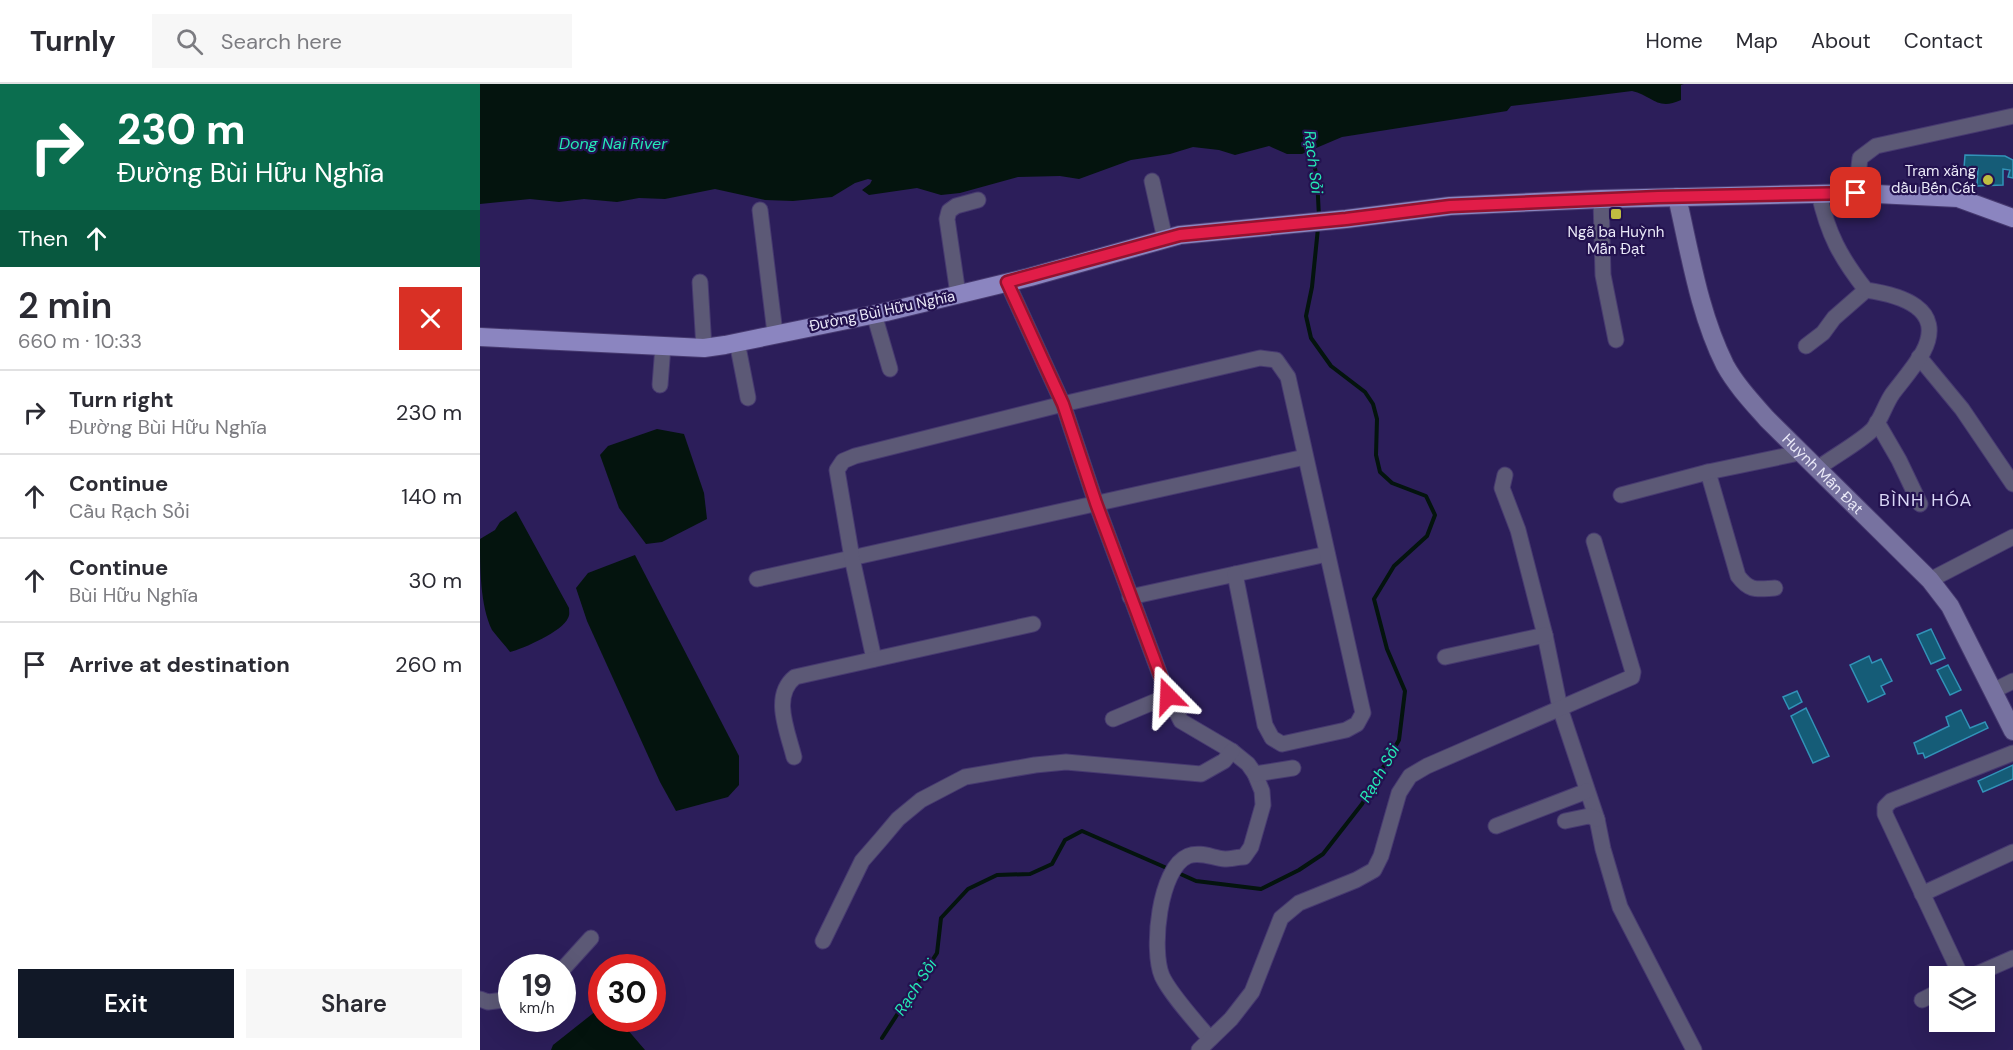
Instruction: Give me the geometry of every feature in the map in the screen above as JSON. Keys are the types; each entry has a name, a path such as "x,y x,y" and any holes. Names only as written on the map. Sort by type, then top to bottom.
{"main road":[{"name":"Đường Bùi Hữu Nghĩa","path":"480,337 704,348 874,314 1007,282 1180,235 1346,219 1450,206 1601,199 1856,193 1958,198 2013,218"},
{"name":"Huỳnh Mẫn Đạt","path":"1677,197 1700,292 1710,327 1725,365 1742,391 1799,453 1930,580 1950,606 2013,731"}],"street":[{"path":"1856,193 1860,158 1876,146 2013,116"},
{"path":"1152,181 1165,239"},
{"path":"1817,469 1872,429 1889,399 1919,357 1930,332 1927,316 1917,307 1902,299 1866,290 1833,242 1818,194"},
{"path":"1601,199 1603,275 1616,340"},
{"path":"958,294 947,219 949,211 956,206 978,200"},
{"path":"760,210 775,333"},
{"path":"700,282 704,348"},
{"path":"1007,282 1063,404 1096,503 1168,696 1181,721 1226,747 1248,764 1262,791 1263,805 1251,847 1244,857 1226,859 1196,854 1188,856 1179,862 1165,885 1158,933 1158,963 1163,978 1204,1045 1231,1018 1252,992 1281,918 1299,903 1356,880 1374,870 1381,856 1400,793 1410,776 1427,766 1632,677 1633,672 1594,541"},
{"path":"1806,346 1823,333 1834,318 1866,290"},
{"path":"874,314 890,369"},
{"path":"737,342 748,398"},
{"path":"660,385 663,346"},
{"path":"1919,357 1962,410 2013,484"},
{"path":"874,659 852,558 837,470 843,461 855,456 1063,404 1260,358 1276,360 1288,377 1363,713 1357,724 1346,730 1282,744 1272,738 1265,725 1235,574"},
{"path":"1877,422 1899,460 1920,504"},
{"path":"1621,495 1708,472 1799,453"},
{"path":"757,579 1305,457"},
{"path":"1708,472 1738,576 1746,586 1755,589 1775,588"},
{"path":"1505,475 1502,488 1518,530 1545,635 1560,708 1596,819 1620,907 1694,1050"},
{"path":"1930,580 2013,537"},
{"path":"1130,597 1327,554"},
{"path":"794,758 782,700 789,682 795,677 1033,624"},
{"path":"1445,657 1545,635"},
{"path":"1993,691 2013,681"},
{"path":"1113,719 1168,696"},
{"path":"823,941 862,861 898,819 921,800 965,777 1066,762 1201,774 1224,761 1226,747"},
{"path":"1956,966 1885,814 1885,807 1892,801 2013,753"},
{"path":"1255,774 1293,768"},
{"path":"1496,826 1587,791"},
{"path":"1565,821 1589,816 1596,819"},
{"path":"1923,894 2013,852"},
{"path":"576,955 591,938"},
{"path":"1995,966 2013,958"},
{"path":"1922,1000 1929,996"},
{"path":"480,999 488,1002 498,1001"}],"water":[{"name":"Dong Nai River","path":"480,84 1684,84 1681,85 1681,100 1673,103 1655,102 1632,91 1511,106 1507,111 1342,137 1302,154 1287,154 1269,146 1235,155 1219,150 1193,147 1170,154 1131,160 1079,179 1060,176 1018,177 960,193 941,195 917,188 869,195 862,190 870,184 872,180 868,179 855,183 832,197 793,201 765,200 715,189 665,199 639,198 617,202 584,199 559,202 530,199 480,204"},
{"path":"657,429 684,434 704,493 707,519 662,542 646,544 619,508 600,455 608,446"},
{"path":"516,511 569,608 569,617 551,634 510,652 492,630 485,609 480,539 495,530 500,522"},
{"path":"635,555 739,756 739,785 728,797 676,811 660,782 587,621 576,588 588,573"},
{"path":"588,1017 588,1032 630,1032 645,1050 551,1050 553,1045 569,1032 576,1032 576,1027"}],"building":[{"path":"1965,155 2005,156 2013,160 2013,178 2008,177 2010,170 2003,169 2003,185 1977,186 1978,169 1964,168"},
{"path":"1931,629 1945,658 1931,664 1917,635"},
{"path":"1869,656 1872,663 1881,659 1892,681 1881,686 1885,694 1868,702 1850,665"},
{"path":"1948,665 1961,690 1950,695 1937,670"},
{"path":"1797,691 1802,702 1789,709 1783,697"},
{"path":"1806,708 1829,756 1813,763 1791,716"},
{"path":"1961,710 1970,728 1985,722 1988,728 1925,758 1923,753 1918,754 1914,743 1949,726 1946,717"},
{"path":"2013,765 2013,779 1983,792 1978,781"}],"waterway":[{"name":"Rạch Sỏi","path":"1310,148 1317,177 1319,217"},
{"name":"Rạch Sỏi","path":"1176,872 1196,881 1261,889 1299,870 1323,854 1362,804 1399,740 1405,691 1387,649 1374,599 1394,566 1427,536 1435,515 1426,496 1392,483 1380,472 1376,455 1377,419 1373,404 1365,392 1331,366 1311,338 1306,316 1312,287 1318,228"},
{"name":"Rạch Sỏi","path":"882,1038 937,953 941,918 968,889 997,875 1030,874 1052,864 1065,840 1082,831 1169,869"}],"place":[{"name":"Trạm xăng dầu Bến Cát","path":"1988,180"},
{"name":"Ngã ba Huỳnh Mẫn Đạt","path":"1616,214"}],"district":[{"name":"BÌNH HÓA","path":"1926,500"}],"route":[{"path":"1168,696 1096,503 1063,404 1007,282 1180,235 1278,224 1346,219 1450,206 1658,197 1856,193"}]}
